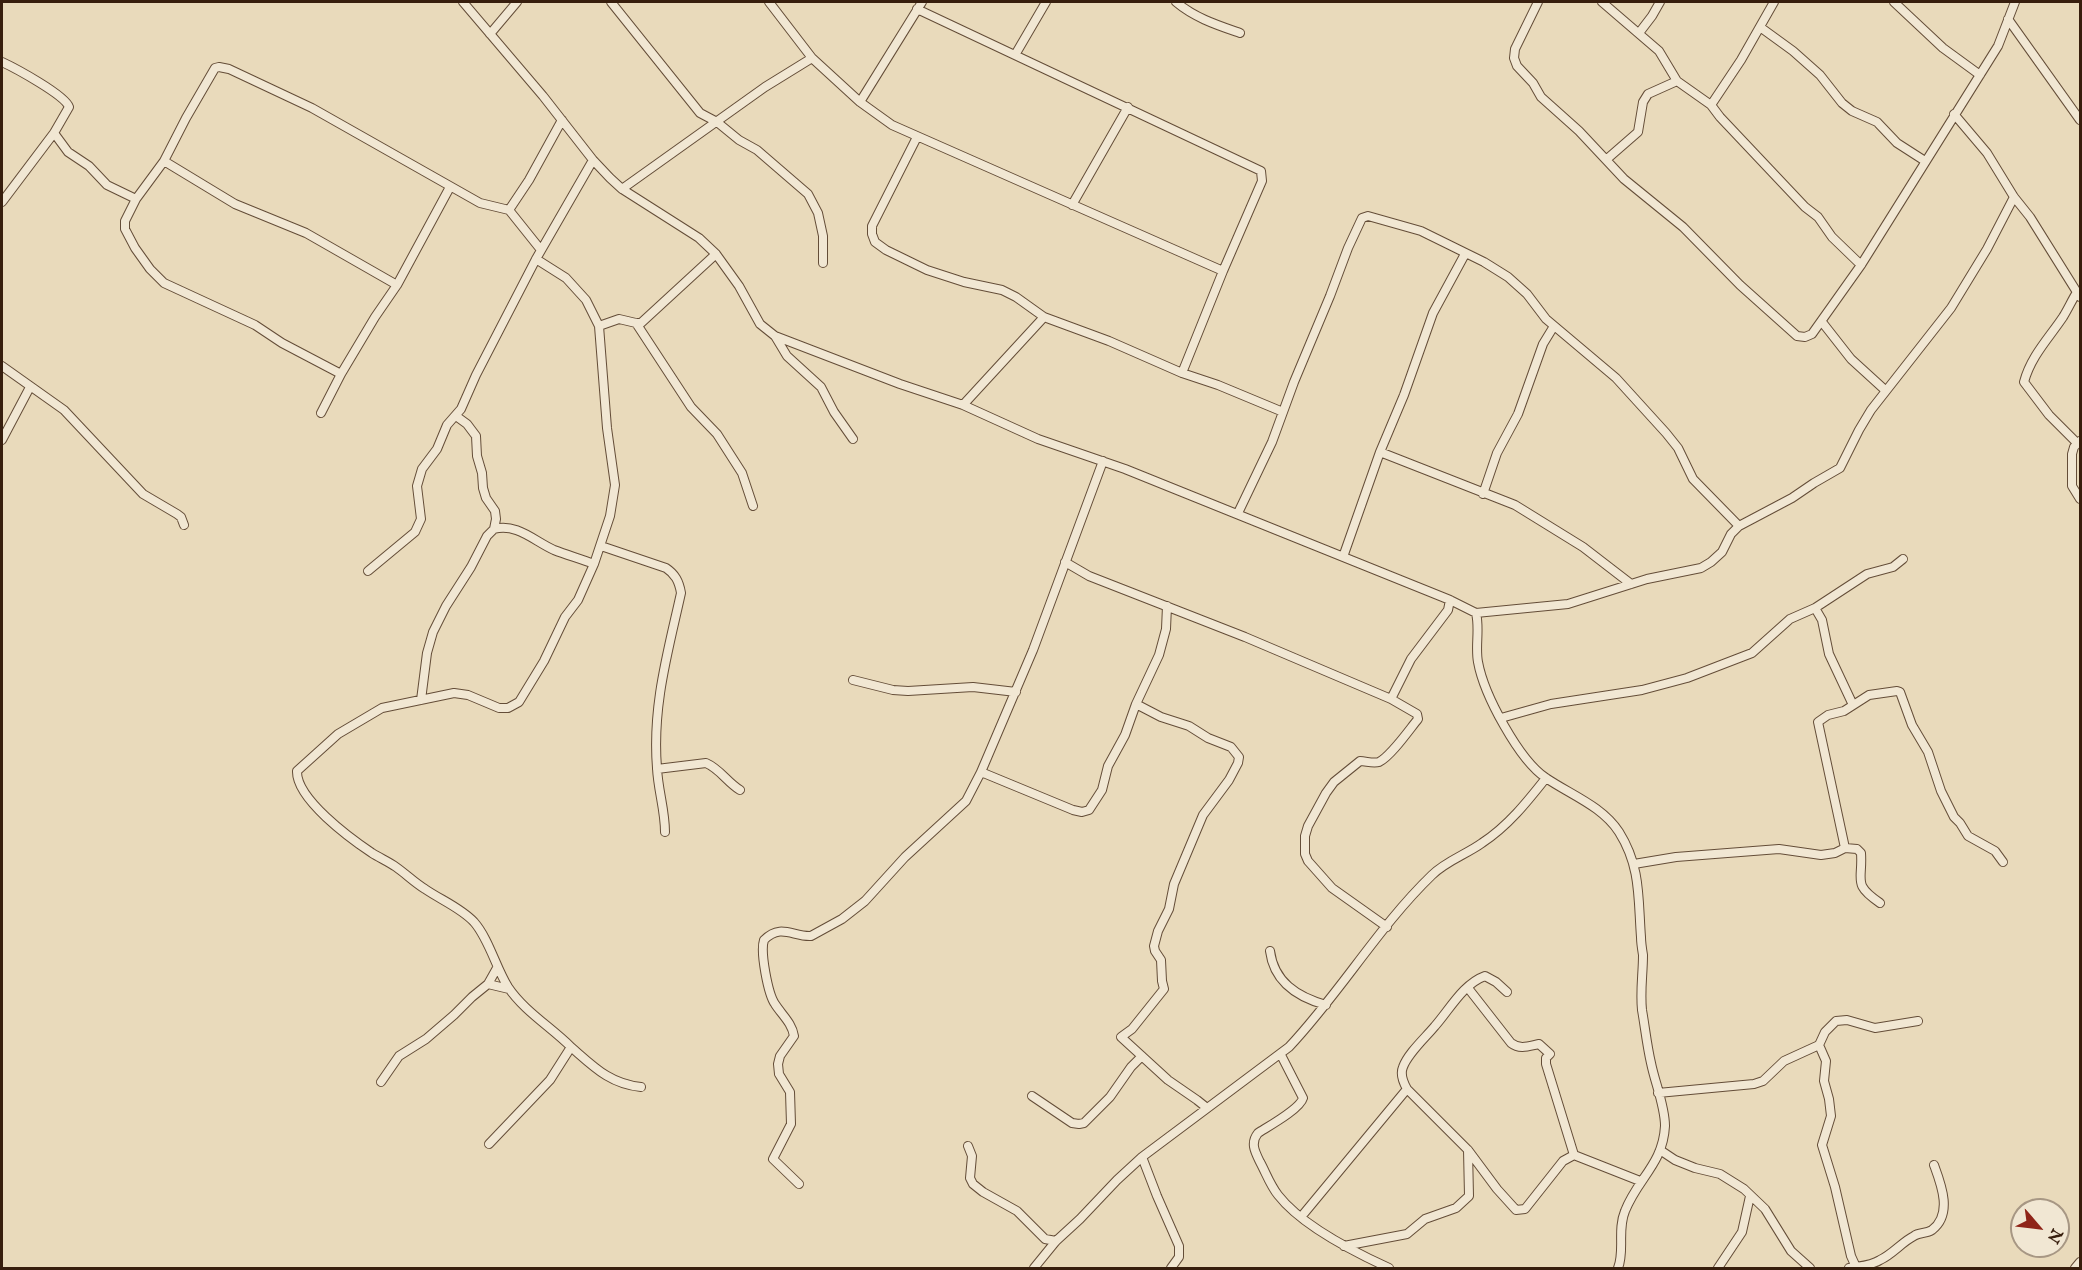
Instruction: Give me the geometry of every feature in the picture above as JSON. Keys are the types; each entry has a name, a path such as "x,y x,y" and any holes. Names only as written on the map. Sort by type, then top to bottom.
{"street":[{"path":"462,2 593,160 622,189 699,238 716,254 739,286 760,324 775,336 900,384 963,405 1048,443 1103,461 1238,513 1450,600 1476,613 1568,604 1678,571 1701,568 1719,556 1731,534 1739,526 1792,498 1839,469 1859,430 1885,390 1940,325 1951,308 1987,249 2014,197"},
{"path":"490,34 517,2"},
{"path":"611,2 700,113 757,150 808,194 818,213 823,236 823,262"},
{"path":"769,2 812,58 860,102 892,125 1223,271"},
{"path":"1015,55 1046,2"},
{"path":"1176,2 1201,18 1240,33"},
{"path":"1538,2 1515,49 1514,57 1517,66 1533,83 1541,97 1607,159 1624,179 1683,227 1740,285 1797,336 1804,337 1812,334 1822,322 1839,293 1861,265 1998,46 2015,2"},
{"path":"1602,2 1639,33 1665,59 1677,81 1711,105 1784,186 1818,217 1832,237 1861,265"},
{"path":"1639,33 1660,2"},
{"path":"1711,105 1741,60 1774,2"},
{"path":"1894,2 1943,48 1980,75"},
{"path":"860,102 920,5 1015,55 1261,171 1262,180 1182,373"},
{"path":"2008,20 2080,120"},
{"path":"1760,27 1793,51 1820,75 1842,104 1877,122 1897,143 1925,161"},
{"path":"622,189 765,87 812,58"},
{"path":"2,63 20,71 67,102 67,112 54,133 2,202"},
{"path":"341,374 282,343 255,325 164,283 150,269 125,229 125,221 136,199 164,161 215,68 236,72 312,108 480,203 509,210 542,250"},
{"path":"1607,159 1638,132 1643,102 1647,94 1677,81"},
{"path":"1072,205 1128,107"},
{"path":"1954,114 1987,153 2079,294 2043,342 2024,382 2049,415 2079,442 2072,454 2072,486 2080,499"},
{"path":"509,210 529,180 562,120"},
{"path":"54,133 68,152 89,166 102,180 136,199"},
{"path":"917,136 872,226 872,234 876,242 886,250 927,270 964,282 1002,290 1044,317 1283,412"},
{"path":"368,572 415,532 419,524 420,511 417,494 418,478 426,462 437,449 447,425 461,409 536,259 593,160"},
{"path":"164,161 234,204 306,233 397,285"},
{"path":"321,413 341,374 397,285 450,187"},
{"path":"1238,513 1272,442 1344,256 1362,218 1368,216 1421,231 1484,262 1508,277 1527,294 1554,326 1616,378 1678,448 1693,479 1739,526"},
{"path":"599,326 619,319 641,322 716,254"},
{"path":"1343,557 1433,313 1465,254"},
{"path":"536,259 566,278 586,300 599,326 607,428 615,485 610,516 601,546 578,600 566,617 544,661 519,702 513,706 499,708 462,693 382,708 338,734 300,767 297,776 312,802 341,831 426,890 467,915 477,925 509,989 531,1012 598,1070 617,1082 642,1087"},
{"path":"963,405 1044,317"},
{"path":"1822,322 1851,358 1885,390"},
{"path":"636,323 691,407 717,434 730,454 742,473 753,506"},
{"path":"1483,494 1497,453 1518,414 1543,344 1554,326"},
{"path":"775,336 796,366 821,387 834,412 854,439"},
{"path":"2,366 74,419 143,494 181,517 184,525"},
{"path":"2,440 30,387"},
{"path":"456,416 467,424 476,436 483,488 496,514 494,529"},
{"path":"1380,452 1515,505 1583,548 1631,584"},
{"path":"799,1184 773,1159 791,1124 790,1092 779,1074 778,1064 780,1056 794,1036 791,1026 770,995 762,956 764,940 772,934 789,931 811,936 854,910 905,857 966,801 1016,692 1103,461"},
{"path":"421,700 427,653 433,632 446,606 471,567 486,536 494,529 506,528 520,531 553,549 594,564"},
{"path":"601,546 666,568 680,583 681,593 663,666 657,712 657,769 665,814 665,832"},
{"path":"1502,718 1551,704 1642,690 1687,678 1752,653 1790,619 1815,608 1867,574 1893,567 1903,559"},
{"path":"1065,562 1089,576 1391,699 1417,714 1418,719 1400,742 1380,761 1375,763 1360,761 1334,782 1308,826 1304,845 1308,861 1332,888 1387,927"},
{"path":"1391,699 1410,659 1448,610 1450,600"},
{"path":"981,772 1040,797 1062,803 1073,810 1082,812 1089,810 1102,790 1108,766 1125,735 1136,704 1159,655 1166,629 1167,606"},
{"path":"1815,608 1822,620 1829,654 1852,705"},
{"path":"1476,613 1478,662 1487,690 1519,751 1546,778 1607,817 1623,840 1634,864 1640,898 1642,956 1640,986 1650,1060 1665,1124 1660,1150 1652,1168 1640,1181 1621,1221 1621,1260 1618,1269"},
{"path":"853,680 893,690 973,687 1016,692"},
{"path":"1845,848 1818,722 1828,714 1844,711 1875,693 1900,692 1912,725 1928,752 1941,791 1954,817 1968,836 1995,851 2003,862"},
{"path":"1136,704 1189,726 1208,738 1231,747 1239,757 1229,780 1203,815 1174,884 1169,909 1158,931 1154,946 1161,960 1164,989 1132,1029 1121,1037 1168,1080 1207,1108"},
{"path":"657,769 706,764 713,766 730,784 740,790"},
{"path":"1034,1269 1056,1241 1142,1157 1281,1055 1307,1029 1387,927 1434,873 1482,844 1501,829 1526,804 1546,778"},
{"path":"1634,864 1676,857 1779,849 1827,855 1845,848 1857,849 1861,853 1862,888 1866,894 1880,903"},
{"path":"1270,951 1272,964 1277,973 1297,994 1326,1005"},
{"path":"381,1082 399,1056 436,1030 488,984 497,968"},
{"path":"1507,992 1485,976 1468,988 1422,1040 1402,1068 1402,1080 1407,1089 1468,1150 1516,1210 1525,1209 1563,1161 1574,1155"},
{"path":"488,984 509,989"},
{"path":"1468,988 1511,1043 1516,1047 1539,1044 1550,1054 1546,1058 1546,1064 1574,1155"},
{"path":"1658,1093 1754,1084 1763,1080 1784,1061 1819,1046 1825,1032 1836,1021 1847,1020 1875,1028 1918,1021"},
{"path":"1819,1046 1826,1061 1824,1082 1832,1116 1822,1145 1835,1187 1853,1268 1880,1261 1914,1236 1932,1230 1937,1224 1944,1210 1944,1202 1941,1183 1934,1165"},
{"path":"489,1144 550,1080 571,1047"},
{"path":"1281,1055 1304,1098 1294,1110 1253,1138 1253,1144 1276,1193 1301,1217 1344,1246 1389,1269"},
{"path":"1032,1096 1072,1123 1084,1123 1110,1097 1131,1067 1142,1056"},
{"path":"1301,1217 1407,1089"},
{"path":"968,1146 972,1156 970,1178 973,1184 1017,1211 1045,1239 1056,1241"},
{"path":"1344,1246 1407,1234 1425,1219 1456,1208 1463,1203 1469,1196 1468,1150"},
{"path":"1660,1150 1674,1160 1720,1174 1744,1190 1765,1209 1791,1251 1810,1269"},
{"path":"1574,1155 1640,1181"},
{"path":"1142,1157 1156,1196 1179,1246 1179,1257 1170,1269"},
{"path":"1718,1269 1742,1232 1750,1196"},
{"path":"2075,1269 2080,1262"}]}
